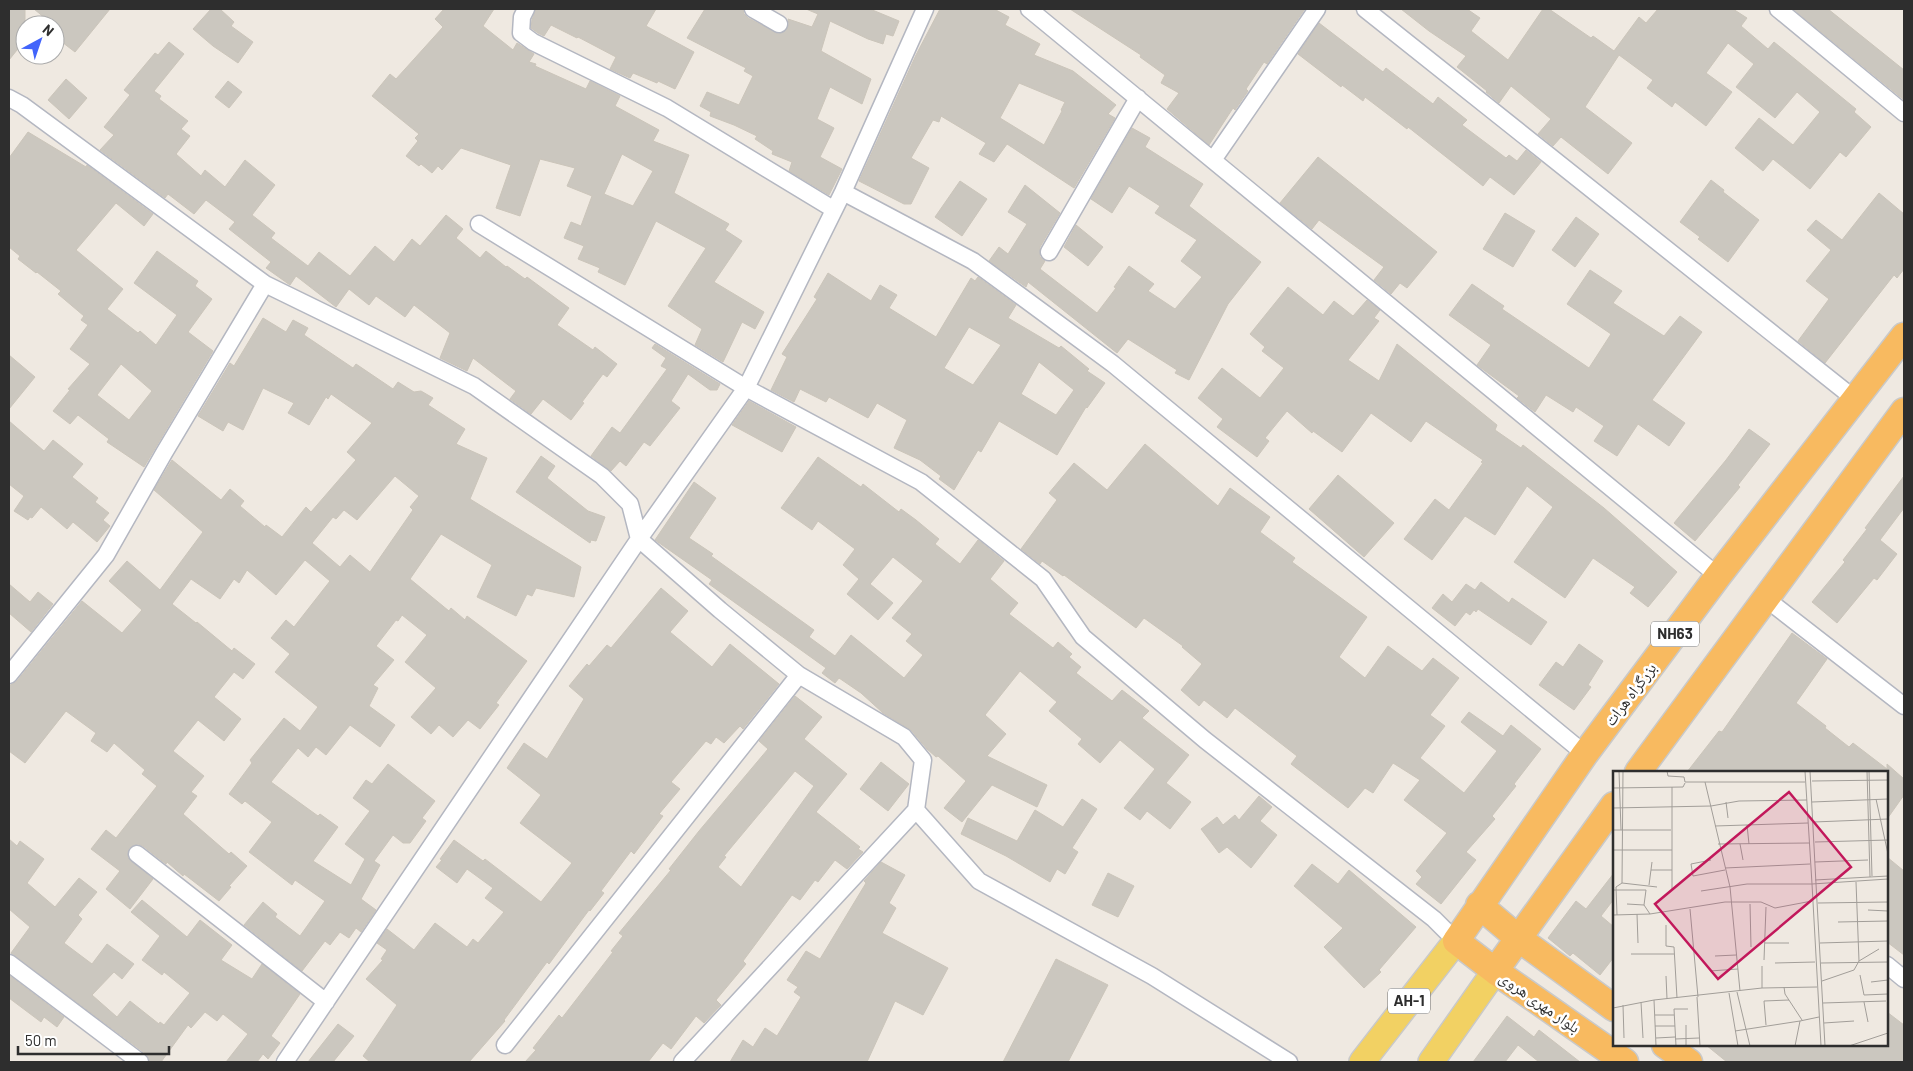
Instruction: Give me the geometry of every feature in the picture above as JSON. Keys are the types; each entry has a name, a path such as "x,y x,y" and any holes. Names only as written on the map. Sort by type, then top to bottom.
{"highway":[{"name":"بزرگراه هرات","path":"1456,940 1585,754 1718,576 1904,336"},
{"path":"1640,771 1766,598 1901,421"},
{"path":"1495,970 1613,806"},
{"path":"1479,905 1518,938 1613,1007"},
{"name":"بلوار مهری هروی","path":"1456,940 1625,1062"},
{"path":"1666,1046 1689,1062"}],"main road":[{"name":"AH-1","path":"1362,1062 1456,940"},
{"path":"1431,1062 1495,970"}],"street":[{"path":"526,9 522,18 521,33 533,42 667,108 833,209"},
{"path":"753,9 778,24"},
{"path":"285,1062 639,539 746,388 843,192 925,9"},
{"path":"1029,9 1718,576"},
{"path":"1213,160 1316,9"},
{"path":"1365,9 1856,400"},
{"path":"1778,9 1904,113"},
{"path":"9,98 22,105 265,284 474,386 602,476 630,504 639,539 720,610 799,675 904,737 922,760 916,810 682,1062"},
{"path":"1049,252 1138,98"},
{"path":"843,192 973,261 1113,364 1585,754"},
{"path":"480,224 746,388 920,482 1043,578 1084,637 1204,740 1434,919 1456,940"},
{"path":"9,675 106,555 164,453 265,284"},
{"path":"1766,598 1904,706"},
{"path":"505,1045 799,675"},
{"path":"916,810 980,881 1152,976 1289,1062"},
{"path":"137,854 326,1002"},
{"path":"9,963 140,1062"},
{"path":"1888,966 1904,979"}],"building":[{"path":"9,9 25,9 25,15 15,15 15,52 9,60"},
{"path":"34,9 110,9 75,52 65,44 65,15 41,15"},
{"path":"211,9 220,9 234,22 231,26 253,42 238,63 213,46 193,29"},
{"path":"444,9 494,9 483,26 513,50 517,43 534,54 529,62 586,89 590,81 620,96 615,106 659,130 653,141 689,155 674,193 729,224 725,230 742,241 714,282 764,312 755,329 742,322 723,362 695,345 702,329 668,306 706,248 656,221 625,285 598,272 600,268 578,259 584,246 564,238 571,222 581,226 592,196 567,186 575,168 540,159 520,216 496,208 511,165 461,148 442,170 438,166 432,173 421,164 419,166 406,156 418,141 415,138 419,134 372,96 390,74 396,79 443,27 435,19","holes":["622,154 653,171 633,206 604,194"]},
{"path":"536,9 656,9 646,26 694,52 675,89 633,73 630,78 610,69 616,57 578,37 551,25 544,36 531,28"},
{"path":"705,9 743,9 744,14 748,18 779,34 787,29 788,19 812,27 818,14 806,9 870,9 899,21 893,36 886,34 883,44 830,21 821,51 871,79 862,104 830,87 817,119 834,128 820,157 842,169 829,195 789,171 792,162 772,154 773,151 755,139 757,136 710,116 711,112 700,106 707,92 739,105 753,76 744,71 746,68 687,38"},
{"path":"940,9 994,9 1009,17 1005,25 1040,44 1034,55 1073,71 1116,105 1108,114 1115,118 1074,188 1007,144 994,162 979,154 986,143 941,116 939,122 933,120 911,158 929,168 911,204 904,204 859,181 916,55","holes":["1019,83 1065,102 1044,145 1000,118"]},
{"path":"1070,9 1304,10 1267,64 1264,62 1246,89 1248,91 1235,110 1233,108 1209,145 1167,109 1179,93 1161,83 1165,75 1140,57 1141,55"},
{"path":"1401,9 1467,9 1480,18 1471,31 1508,60 1543,9 1549,9 1591,38 1593,36 1614,51 1639,17 1646,23 1658,9 1733,9 1747,18 1741,26 1768,49 1774,42 1856,109 1854,112 1871,127 1846,157 1840,152 1810,189 1773,159 1763,171 1735,148 1759,118 1793,145 1820,112 1797,92 1775,118 1736,87 1754,64 1728,43 1706,73 1732,92 1706,126 1675,102 1672,107 1647,88 1653,80 1619,55 1585,107 1632,143 1608,174 1561,137 1553,146 1538,134 1551,119 1511,86 1499,103 1457,67 1466,56"},
{"path":"1793,9 1828,9 1904,70 1904,100"},
{"path":"1319,23 1383,72 1386,68 1433,104 1438,97 1467,120 1462,125 1506,158 1509,155 1517,161 1526,150 1541,162 1514,195 1490,177 1483,186 1408,127 1407,129 1365,97 1363,101 1342,85 1341,87 1298,54"},
{"path":"169,42 184,54 154,91 161,96 159,99 188,121 181,129 190,136 176,154 201,176 205,170 225,187 245,160 275,185 252,215 275,233 271,238 308,266 319,252 350,276 375,246 394,262 412,239 420,246 446,215 463,229 456,238 480,258 486,251 506,267 525,279 527,277 569,308 557,325 593,350 595,347 617,364 607,377 603,374 571,420 543,399 531,414 510,399 516,391 473,358 467,371 440,358 450,333 414,305 405,317 376,296 369,305 349,289 336,307 296,276 290,285 266,268 271,262 229,229 235,222 206,200 194,214 168,194 165,198 100,150 114,135 104,127 130,95 124,90 155,53 158,55"},
{"path":"66,79 87,98 69,119 48,100"},
{"path":"228,81 242,92 229,108 215,97"},
{"path":"1132,128 1150,138 1145,147 1203,184 1189,206 1261,262 1228,304 1189,380 1175,373 1177,370 1128,339 1117,353 1028,282 1026,287 989,261 999,247 1008,254 1027,224 1008,212 1025,185 1060,213 1040,247 1040,257 1045,261 1040,269 1097,313 1116,288 1114,287 1129,266 1154,284 1148,291 1175,309 1202,277 1181,261 1197,240 1155,213 1160,206 1129,186 1112,213 1091,199"},
{"path":"28,132 86,167 87,165 153,214 144,226 116,203 76,250 123,289 107,309 138,333 140,331 156,345 177,315 134,283 157,251 198,281 195,286 212,299 188,332 213,351 144,467 107,442 109,439 78,415 70,424 53,411 70,390 68,389 90,364 70,349 88,325 81,320 84,316 58,294 61,291 18,259 20,256 9,247 9,158","holes":["121,364 152,391 129,420 97,395"]},
{"path":"1318,157 1437,252 1407,288 1400,283 1391,294 1374,280 1384,267 1319,220 1312,229 1280,203"},
{"path":"1711,180 1724,190 1723,192 1759,220 1728,262 1698,239 1700,237 1680,222"},
{"path":"960,181 987,199 962,236 935,217"},
{"path":"1879,193 1904,214 1904,269 1897,278 1894,275 1825,363 1798,341 1829,299 1806,281 1831,250 1807,230 1816,220 1842,240"},
{"path":"1505,213 1535,231 1513,267 1483,249"},
{"path":"1576,217 1599,234 1575,267 1552,250"},
{"path":"1076,225 1103,247 1088,266 1064,247"},
{"path":"1590,270 1622,291 1613,303 1664,336 1680,316 1702,332 1652,400 1685,423 1669,446 1638,424 1617,456 1594,441 1604,426 1576,407 1573,412 1546,395 1535,412 1517,398 1519,396 1477,365 1491,345 1449,315 1472,284 1504,306 1502,309 1589,368 1611,334 1567,304"},
{"path":"828,273 871,301 880,285 897,295 889,308 936,337 971,278 975,281 978,277 1016,305 1008,318 1059,348 1061,346 1089,369 1087,371 1105,383 1086,407 1057,455 999,421 981,452 978,450 954,490 939,479 941,476 920,460 894,448 907,420 877,403 868,418 829,397 826,402 800,389 794,402 771,390 787,357 782,354 817,299 814,297","holes":["969,327 1001,345 973,385 944,368","1039,362 1074,390 1056,415 1021,394"]},
{"path":"1288,287 1323,315 1334,301 1353,316 1367,300 1380,310 1374,318 1379,321 1348,360 1379,381 1397,344 1497,425 1495,430 1521,448 1523,445 1604,508 1677,572 1648,607 1630,593 1635,587 1593,558 1565,598 1514,562 1553,507 1527,486 1495,535 1465,516 1432,560 1404,539 1435,499 1449,510 1483,463 1481,462 1483,460 1426,421 1411,442 1371,413 1342,452 1313,431 1312,433 1287,411 1265,438 1269,441 1257,457 1217,427 1223,419 1198,398 1222,368 1260,398 1284,368 1262,351 1265,347 1250,334"},
{"path":"263,318 286,332 293,320 308,328 304,335 353,368 356,364 393,389 398,382 414,392 421,391 433,398 428,405 465,429 456,444 487,458 470,499 581,567 574,597 536,588 532,596 527,594 516,616 477,597 492,565 441,534 410,579 449,611 451,608 465,620 467,616 527,661 496,703 499,705 480,729 468,720 453,737 439,725 431,734 411,717 436,688 405,662 427,635 402,615 376,646 394,660 373,685 378,688 369,706 395,725 380,747 350,725 326,755 316,747 308,757 298,748 271,782 318,816 320,814 338,827 313,861 351,885 365,859 345,844 370,811 353,798 366,780 372,784 388,764 435,801 422,818 426,821 410,843 403,843 393,835 374,861 380,865 361,899 376,910 361,932 356,928 349,938 340,932 330,945 325,941 302,971 244,925 263,902 277,914 275,917 300,936 325,901 295,880 292,885 249,852 272,822 245,801 242,804 229,794 252,763 250,760 284,718 300,731 318,707 275,672 290,654 271,638 286,620 294,627 330,581 305,560 276,595 247,570 239,583 234,579 220,599 191,579 172,604 232,651 234,648 255,664 243,679 234,672 214,697 241,719 224,741 198,720 173,751 204,776 191,792 197,796 183,814 229,854 231,852 247,866 229,886 231,887 219,901 184,874 183,876 167,862 166,864 138,844 129,848 128,858 153,879 130,909 106,889 120,871 91,849 106,830 116,838 157,786 142,774 145,770 114,743 107,752 91,741 96,733 66,711 25,763 9,751 9,686 17,681 82,601 122,633 142,610 109,581 127,561 160,590 203,532 154,490 172,460 221,500 230,489 244,501 240,506 265,527 266,525 282,537 306,507 311,512 356,460 347,452 372,423 331,394 328,399 326,397 309,425 288,413 294,403 263,388 243,430 228,422 223,431 198,416 230,363 234,366","holes":["395,476 419,496 410,507 413,510 370,572 350,555 340,567 312,543 333,517 336,519 344,510 357,520"]},
{"path":"655,344 720,384 717,390 710,390 688,374 671,401 680,408 650,446 644,442 626,466 620,461 611,471 591,456 612,427 620,433 667,369 661,366 666,358 652,348"},
{"path":"9,355 35,377 9,409"},
{"path":"749,401 796,427 782,452 732,425"},
{"path":"9,421 44,451 53,440 83,464 72,477 98,498 95,502 109,513 103,520 110,526 97,542 73,522 67,529 41,507 28,520 14,511 24,496 9,484"},
{"path":"1749,429 1770,444 1738,485 1740,487 1695,541 1674,523"},
{"path":"1145,444 1218,506 1230,488 1270,517 1260,532 1295,558 1292,562 1367,617 1339,657 1365,678 1388,646 1422,671 1433,658 1459,678 1430,715 1445,726 1420,758 1464,793 1497,751 1461,722 1469,712 1503,736 1511,725 1541,749 1514,784 1516,786 1492,816 1495,819 1466,852 1476,860 1441,904 1416,884 1422,877 1416,871 1447,833 1404,800 1420,780 1393,763 1373,793 1365,788 1348,808 1291,764 1297,756 1235,708 1227,718 1204,700 1199,706 1181,690 1202,664 1183,646 1144,618 1136,628 1064,575 1042,561 1040,564 1021,549 1057,500 1049,493 1074,463 1107,490"},
{"path":"541,456 555,466 547,478 588,511 605,517 596,541 591,540 590,543 516,492"},
{"path":"818,457 861,487 863,484 899,512 901,509 916,520 939,539 935,544 960,564 978,540 982,543 1004,561 990,579 1018,603 1009,614 1053,648 1058,642 1072,654 1069,657 1081,667 1076,673 1112,701 1122,690 1149,711 1142,718 1189,755 1166,783 1191,802 1170,829 1147,811 1140,820 1124,808 1155,769 1120,740 1100,763 1078,744 1082,739 1049,711 1057,702 1020,671 985,715 1006,734 987,756 1047,785 1037,807 992,785 962,822 944,808 966,781 938,756 936,757 927,749 911,730 883,713 861,693 839,678 835,683 822,673 826,668 709,584 712,580 655,540 694,482 716,498 689,538 814,630 809,637 835,656 851,635 904,678 923,655 906,641 912,634 892,618 923,581 893,557 870,584 893,603 878,620 847,594 859,579 843,565 855,549 818,521 812,530 781,508"},
{"path":"1338,475 1394,523 1364,557 1309,509"},
{"path":"1904,476 1904,508 1880,540 1897,554 1877,580 1874,578 1837,623 1812,602 1845,562 1843,560"},
{"path":"1481,582 1509,603 1512,598 1547,622 1531,645 1478,609 1476,612 1474,610 1470,615 1466,612 1455,626 1432,608 1443,594 1452,602 1466,584 1475,590"},
{"path":"9,584 30,602 38,592 53,604 31,632 9,613"},
{"path":"661,588 688,611 670,632 712,667 730,644 779,684 743,729 740,726 724,743 716,737 711,744 706,741 671,782 680,789 659,814 663,816 634,854 631,851 601,891 604,893 549,964 547,962 505,1021 469,1062 370,1062 363,1056 397,1005 366,979 383,960 381,959 387,950 377,943 387,929 414,950 435,923 467,947 473,939 478,943 504,912 485,898 493,888 467,869 457,883 436,867 454,840 483,861 485,859 541,902 572,863 520,823 541,795 507,768 524,743 547,759 584,699 569,686 587,664 589,666 607,645 611,648"},
{"path":"1792,633 1827,659 1796,703 1849,747 1853,743 1887,769 1887,764 1904,779 1904,795 1888,818 1888,771 1688,771 1719,731 1722,732"},
{"path":"1579,644 1603,661 1588,685 1591,687 1574,710 1539,685 1556,662 1563,667"},
{"path":"795,696 822,717 804,739 847,774 816,812 860,847 858,849 863,852 847,869 835,860 818,882 815,880 800,900 792,895 743,961 746,964 716,1000 721,1005 704,1023 696,1016 671,1049 663,1043 648,1062 525,1062 536,1050 533,1048 559,1015 562,1018 613,952 611,951 623,936 619,933 671,870 669,869 699,831 768,749 759,741","holes":["795,771 814,786 741,887 718,867 726,857 724,856"]},
{"path":"881,762 909,784 888,811 860,789"},
{"path":"1259,796 1272,807 1260,821 1277,835 1251,868 1227,847 1219,853 1201,829 1217,817 1223,825 1235,815 1239,820"},
{"path":"1082,799 1097,809 1072,848 1078,852 1065,874 1057,869 1050,882 1006,856 961,834 968,818 1017,841 1035,810 1063,827"},
{"path":"9,839 17,846 20,841 44,859 27,883 55,907 79,878 97,892 78,915 82,919 64,943 92,964 107,944 134,964 122,979 114,972 92,995 117,1017 130,1001 159,1024 160,1022 164,1025 190,993 164,972 162,975 142,960 160,936 131,912 142,900 187,937 200,920 232,945 221,960 252,979 262,964 300,994 271,1036 280,1043 268,1059 263,1054 257,1062 226,1062 248,1034 223,1014 217,1021 205,1012 191,1028 188,1025 161,1062 150,1062 146,1054 11,953 30,927 9,909"},
{"path":"1888,858 1904,871 1904,955 1888,943"},
{"path":"881,862 905,875 889,903 896,908 882,933 948,968 923,1015 895,1001 867,1062 730,1062 743,1040 753,1047 765,1028 777,1036 801,997 794,992 798,987 787,980 806,951 820,959 866,883 864,881"},
{"path":"1312,864 1338,884 1349,870 1416,927 1379,970 1381,972 1364,988 1324,947 1343,928 1294,886"},
{"path":"1108,873 1134,886 1118,917 1092,905"},
{"path":"1613,874 1613,900 1601,916 1613,926 1613,958 1600,975 1573,953 1570,956 1548,938 1576,901 1586,909"},
{"path":"1056,959 1108,985 1068,1062 1003,1062"},
{"path":"9,975 64,1017 57,1027 44,1017 41,1022 9,998"},
{"path":"1888,1013 1904,1025 1904,1062 1727,1062 1707,1046 1888,1046"},
{"path":"1507,1016 1534,1037 1539,1030 1580,1062 1539,1062 1518,1045 1505,1062 1473,1062"},
{"path":"338,1024 354,1036 333,1062 308,1062"}]}
